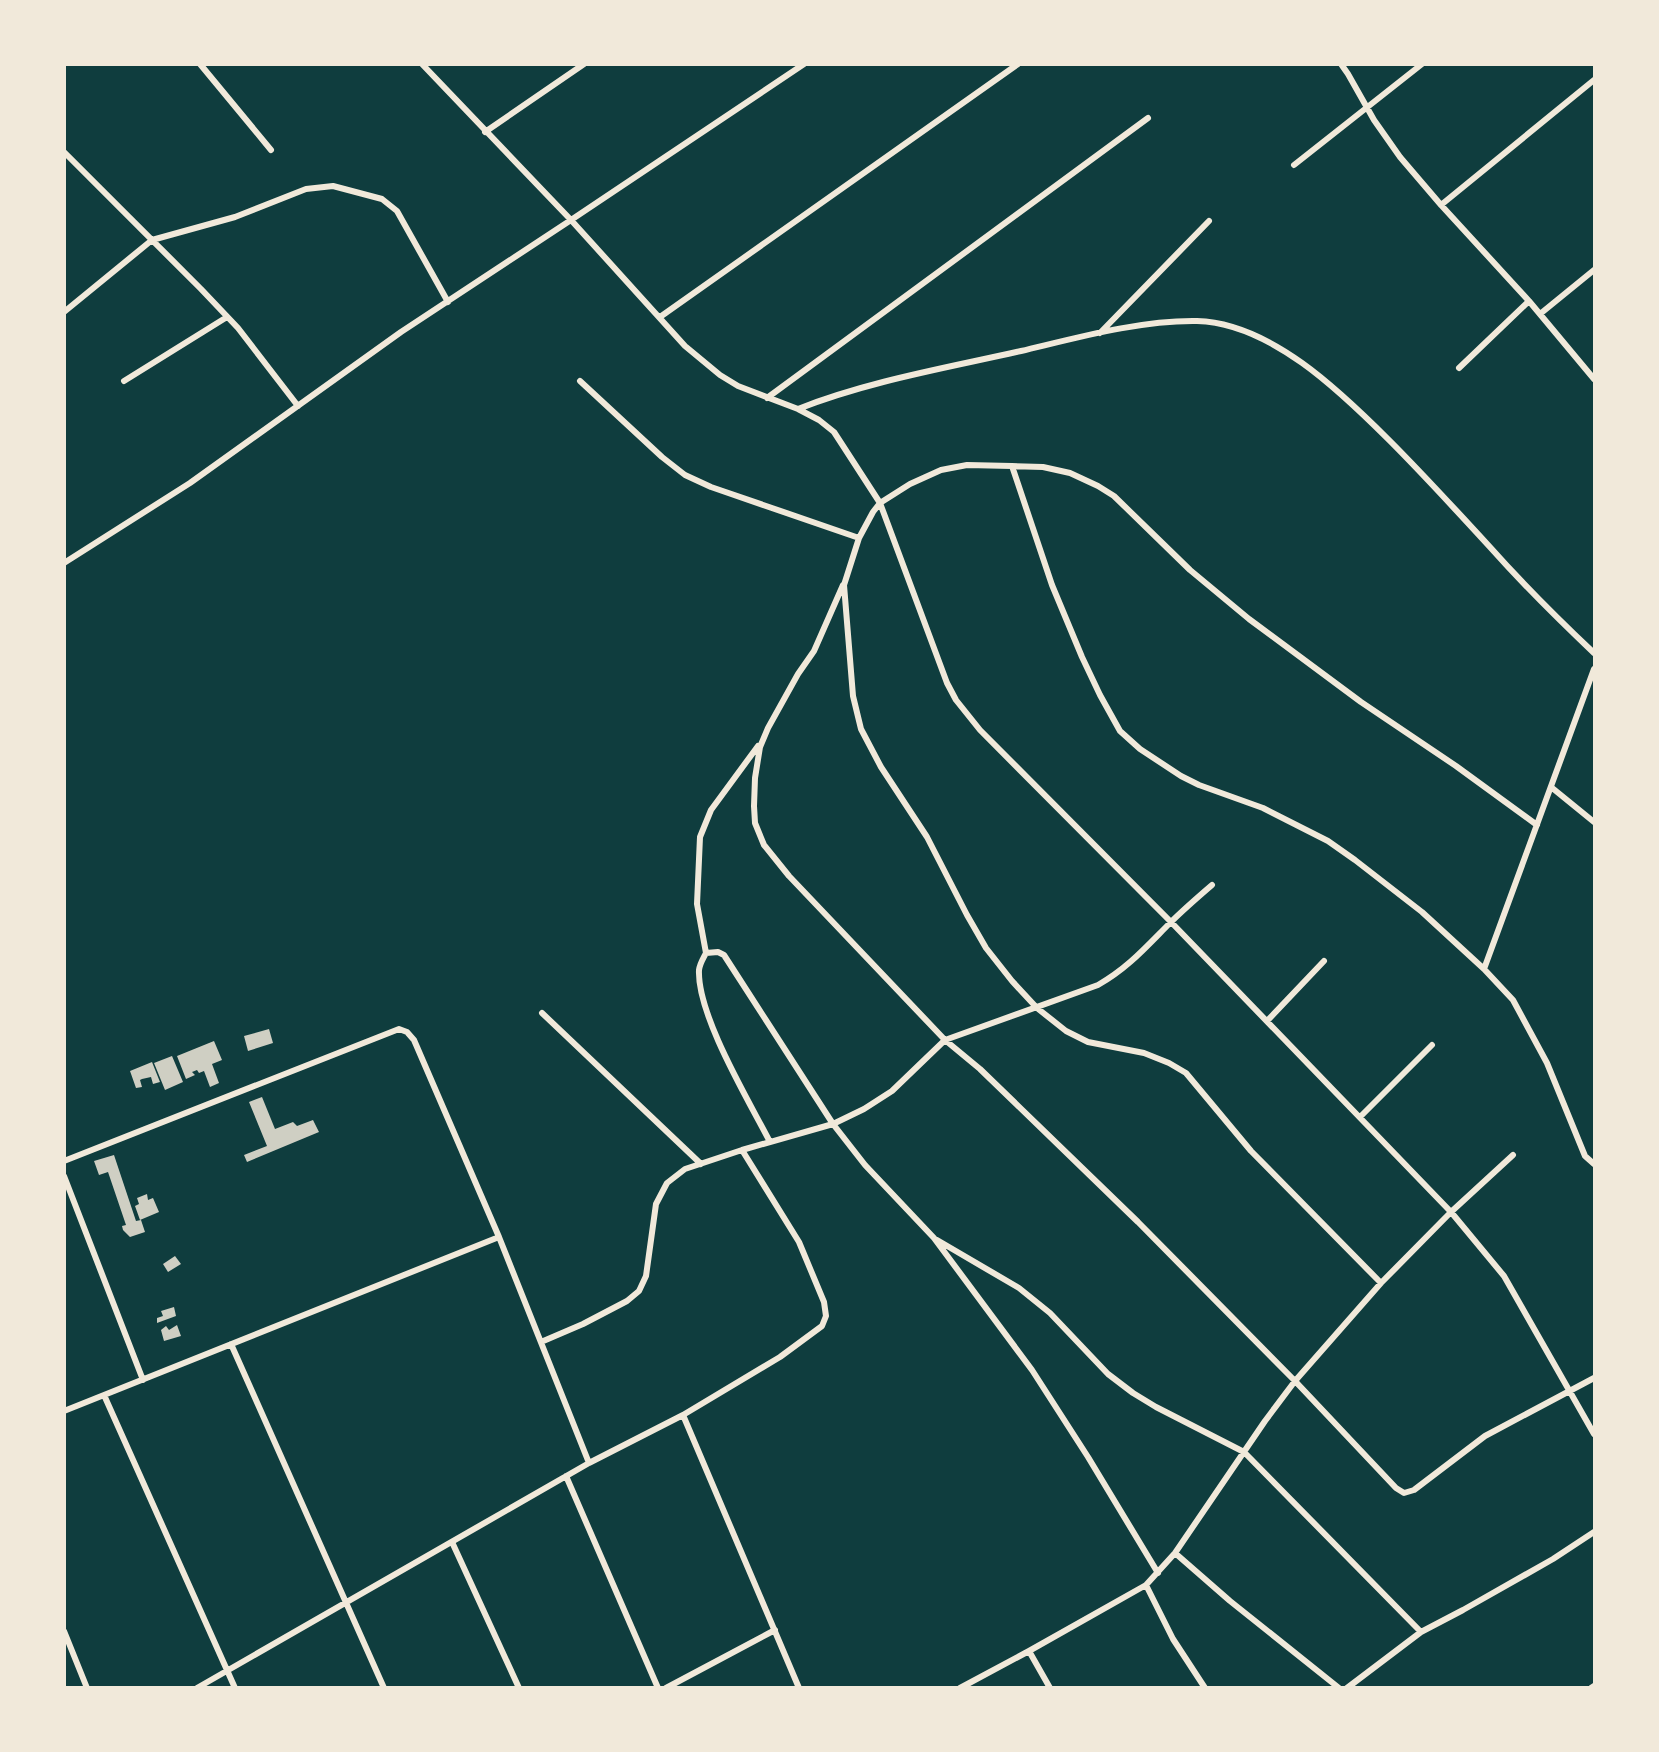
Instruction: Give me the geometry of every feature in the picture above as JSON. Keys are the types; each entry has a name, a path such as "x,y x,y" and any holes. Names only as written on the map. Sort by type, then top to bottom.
{"street":[{"path":"201,64 271,150"},
{"path":"422,64 571,220 685,346 720,375 738,386 798,409 819,420 834,432 880,503 947,683 956,700 980,730 1171,922 1451,1212 1504,1276 1594,1434"},
{"path":"485,132 584,64"},
{"path":"64,563 189,483 401,332 804,64"},
{"path":"660,317 1018,64"},
{"path":"1341,64 1400,157 1529,301 1594,379"},
{"path":"1294,165 1422,64"},
{"path":"1441,205 1594,80"},
{"path":"767,398 1148,118"},
{"path":"66,155 227,316 298,406"},
{"path":"64,312 152,240 235,217 306,189 333,186 382,199 397,211 448,302"},
{"path":"1100,333 1209,221"},
{"path":"1540,314 1594,270"},
{"path":"1458,368 1529,301"},
{"path":"124,381 227,316"},
{"path":"798,409 854,389 1100,333 1198,321 1226,326 1253,335 1296,358 1331,384 1433,484 1490,548 1594,653"},
{"path":"580,381 662,457 685,475 711,487 859,538"},
{"path":"1537,825 1456,766 1361,702 1249,619 1190,570 1114,496 1070,473 1043,467 967,465 941,470 910,484 880,503 859,538 844,585 814,651 793,683 762,741 755,778 755,823 764,845 789,876 945,1040 980,1069 1063,1149 1295,1381 1396,1488 1404,1493 1414,1490 1485,1436 1594,1378"},
{"path":"1012,466 1052,585 1082,657 1114,721 1128,739 1198,785 1263,808 1328,841 1422,912 1484,969 1513,1000 1547,1063 1585,1156 1594,1164"},
{"path":"844,585 853,696 861,729 881,767 927,837 986,948 1037,1008 1066,1031 1088,1042 1144,1053 1186,1073 1251,1151 1381,1283"},
{"path":"1484,969 1594,669"},
{"path":"762,741 711,810 700,837 697,904 706,953 699,971 709,1018 770,1142"},
{"path":"1551,787 1594,822"},
{"path":"541,1342 583,1324 627,1301 639,1291 646,1276 656,1204 667,1183 685,1169 833,1124 864,1109 892,1091 945,1040 1098,985 1136,959 1171,922 1212,885"},
{"path":"706,953 718,952 724,955 833,1124 865,1165 934,1238 1032,1370 1158,1573"},
{"path":"1267,1021 1324,961"},
{"path":"542,1014 701,1164"},
{"path":"64,1161 399,1029 407,1032 414,1040 499,1237 590,1463"},
{"path":"1360,1117 1432,1045"},
{"path":"197,1688 566,1476 683,1415 780,1357 822,1326 826,1316 824,1302 799,1242 742,1150"},
{"path":"960,1688 1146,1585 1175,1553 1264,1421 1295,1381 1381,1283 1451,1212 1513,1155"},
{"path":"64,1176 143,1380"},
{"path":"64,1411 499,1237"},
{"path":"934,1238 1019,1288 1050,1313 1108,1374 1133,1393 1244,1452 1422,1632"},
{"path":"231,1344 384,1688"},
{"path":"104,1395 235,1688"},
{"path":"683,1415 799,1688"},
{"path":"566,1476 658,1688"},
{"path":"1347,1688 1422,1632 1543,1564 1594,1532"},
{"path":"452,1542 519,1688"},
{"path":"1175,1553 1230,1601 1339,1688"},
{"path":"1146,1585 1173,1639 1204,1688"},
{"path":"666,1688 774,1630"},
{"path":"64,1631 87,1688"},
{"path":"1029,1651 1050,1688"}],"building":[{"path":"269,1029 273,1043 248,1051 244,1036"},
{"path":"214,1041 222,1060 212,1064 219,1083 210,1087 204,1071 199,1073 197,1070 192,1072 195,1075 186,1079 177,1056"},
{"path":"172,1056 183,1082 165,1090 154,1063"},
{"path":"152,1062 160,1082 153,1084 151,1077 142,1079 140,1080 142,1087 136,1088 130,1071"},
{"path":"262,1097 275,1129 293,1122 297,1126 313,1120 319,1132 247,1162 244,1155 267,1146 249,1102"},
{"path":"114,1155 136,1221 141,1220 145,1232 130,1237 123,1230 122,1226 126,1225 108,1172 99,1175 94,1161"},
{"path":"147,1194 148,1200 153,1198 159,1212 140,1220 135,1206 139,1204 137,1198"},
{"path":"175,1256 181,1264 168,1272 163,1264"},
{"path":"174,1307 176,1316 157,1323 157,1318 163,1316 161,1311"},
{"path":"177,1325 181,1336 164,1341 161,1330 166,1326 169,1330"}]}
